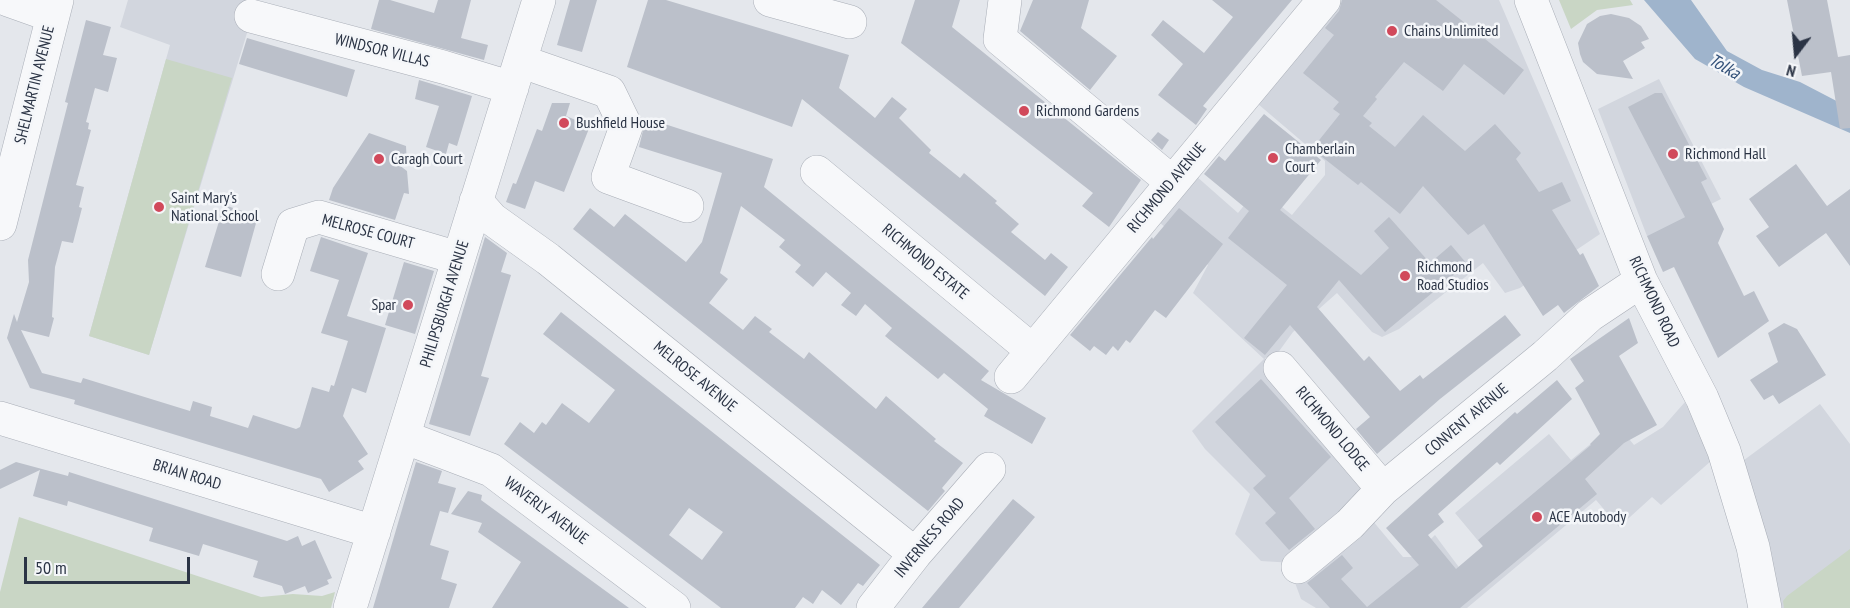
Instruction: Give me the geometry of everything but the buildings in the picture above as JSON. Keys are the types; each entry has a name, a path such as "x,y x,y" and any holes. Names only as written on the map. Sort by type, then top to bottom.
{"street":[{"path":"8,0 55,8"},
{"name":"PHILIPSBURGH AVENUE","path":"350,608 539,0"},
{"path":"771,0 850,22"},
{"path":"1005,0 1000,39 1172,182"},
{"name":"RICHMOND ROAD","path":"1531,0 1641,281 1702,398 1724,451 1753,547 1765,608"},
{"name":"RICHMOND AVENUE","path":"1011,377 1321,1"},
{"name":"SHELMARTIN AVENUE","path":"0,224 55,8"},
{"name":"WINDSOR VILLAS","path":"251,16 443,67 516,75 609,92 626,127 608,177 687,206"},
{"name":"RICHMOND ESTATE","path":"817,172 1033,351"},
{"name":"MELROSE AVENUE","path":"476,201 492,219 548,259 915,554"},
{"name":"MELROSE COURT","path":"278,274 293,225 319,217 458,258"},
{"name":"CONVENT AVENUE","path":"1298,567 1350,524 1383,489 1545,356 1590,315 1641,281"},
{"name":"RICHMOND LODGE","path":"1280,368 1383,489"},
{"name":"BRIAN ROAD","path":"0,418 375,532"},
{"name":"WAVERLY AVENUE","path":"404,437 491,470 674,608"},
{"name":"INVERNESS ROAD","path":"873,608 915,554 989,469"}],"shaded area":[{"name":"Saint Mary's National School","path":"128,0 257,0 149,355 89,336 170,45 120,27"},
{"path":"1338,0 1499,0 1600,234 1520,288 1505,293 1483,263 1399,329 1382,337 1372,332 1337,293 1293,332 1277,354 1265,358 1374,494 1372,520 1403,557 1412,557 1435,535 1461,570 1485,549 1455,513 1549,434 1571,460 1616,423 1634,445 1663,427 1685,402 1711,461 1661,505 1652,497 1619,527 1596,500 1467,608 1316,608 1301,599 1294,580 1294,563 1261,561 1235,534 1250,494 1205,449 1192,431 1264,359 1193,293 1208,265 1159,222 1196,176 1238,213 1258,188 1292,215 1325,175 1325,161 1258,104"},
{"path":"1659,79 1721,199 1647,236 1598,109"},
{"path":"1820,404 1850,444 1850,608 1775,608 1736,466"}],"green space":[{"path":"1559,0 1630,0 1633,5 1597,10 1571,29"},
{"name":"Saint Mary's National School","path":"166,59 232,78 149,355 89,336"},
{"path":"19,517 261,597 293,594 322,596 335,592 331,608 0,608 0,592"},
{"path":"1850,549 1850,608 1784,608 1783,601 1787,596"}],"water":[{"name":"Tolka","path":"1644,0 1691,0 1727,51 1762,70 1800,82 1850,108 1850,133 1744,87 1695,59"}],"place":[{"name":"Chains Unlimited","path":"1392,31"},
{"name":"Richmond Gardens","path":"1024,111"},
{"name":"Bushfield House","path":"564,123"},
{"name":"Richmond Hall","path":"1673,154"},
{"name":"Chamberlain Court","path":"1273,158"},
{"name":"Caragh Court","path":"379,159"},
{"name":"Saint Mary's National School","path":"159,207"},
{"name":"Richmond Road Studios","path":"1405,276"},
{"name":"Spar","path":"408,305"},
{"name":"ACE Autobody","path":"1537,517"}]}
